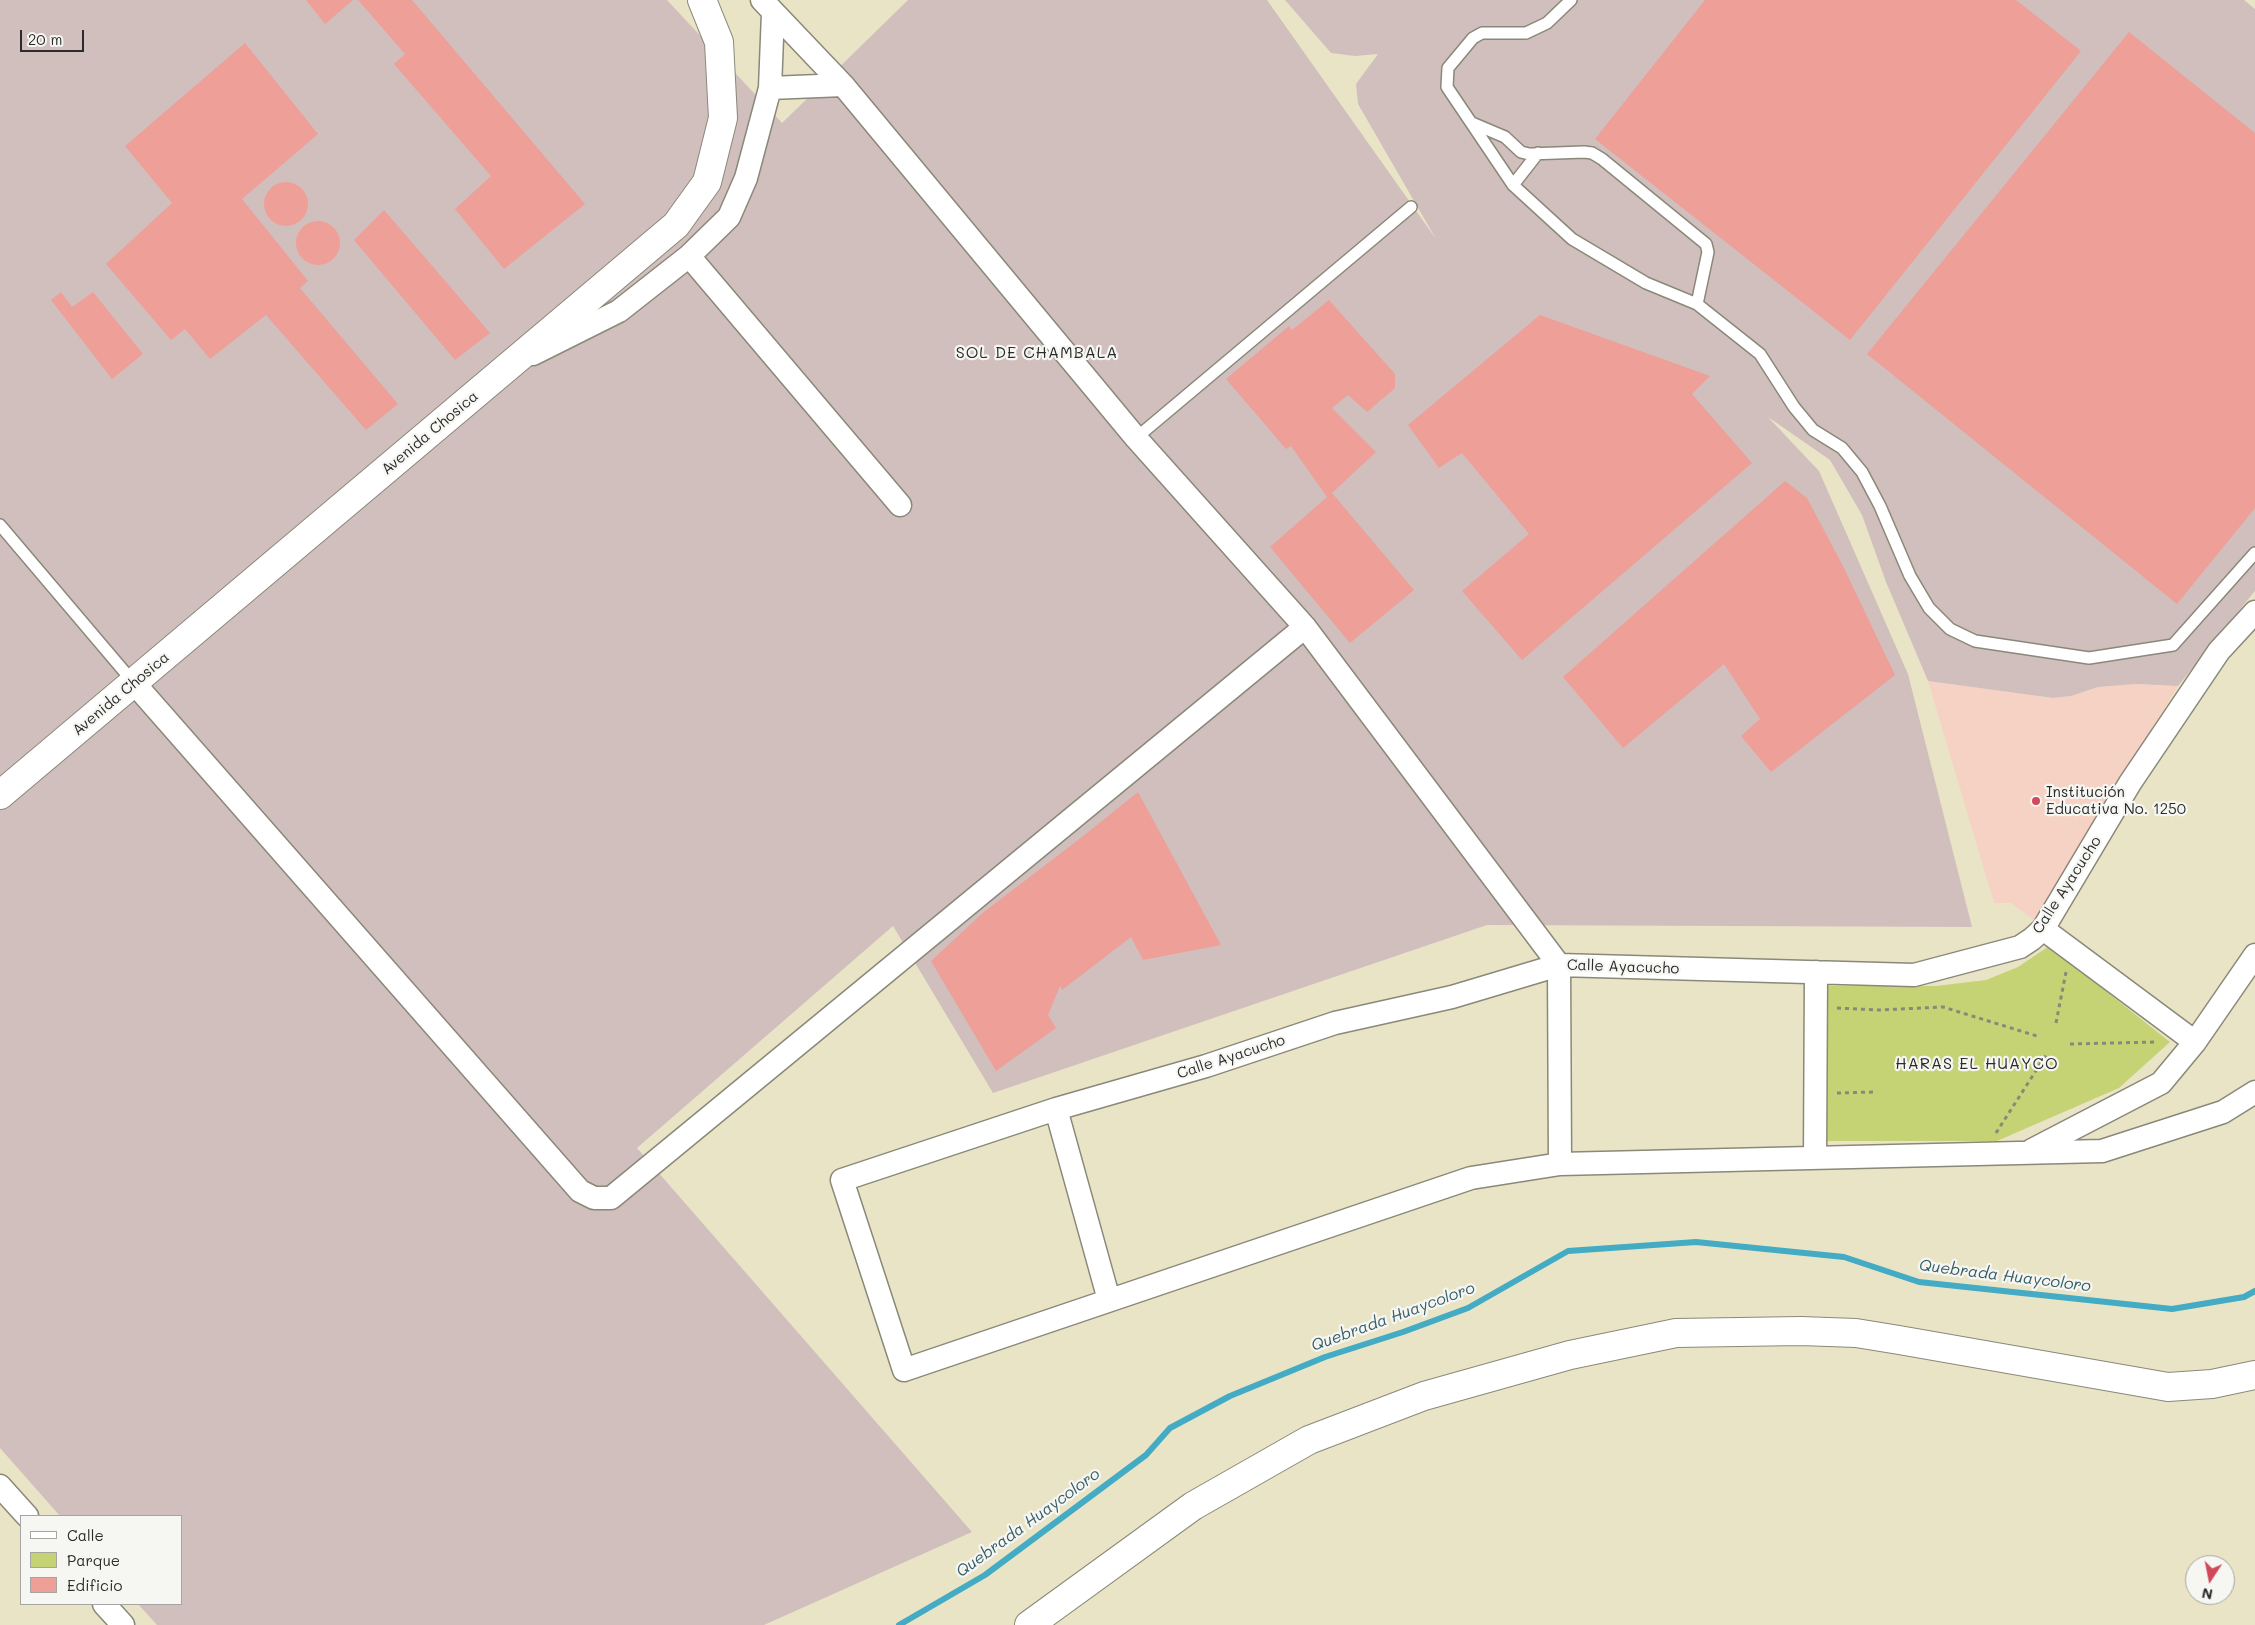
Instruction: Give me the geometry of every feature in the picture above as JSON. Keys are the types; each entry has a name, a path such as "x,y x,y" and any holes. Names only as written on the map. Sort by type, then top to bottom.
{"main road":[{"name":"Avenida Chosica","path":"0,795 676,225 707,182 723,118 719,42 702,0"},
{"path":"1029,1625 1193,1506 1309,1440 1424,1396 1580,1353 1676,1333 1802,1330 1856,1333 2168,1388 2212,1384 2255,1375"}],"street":[{"path":"508,367 619,311 689,256 729,218 746,178 770,88 768,7"},
{"path":"768,7 844,85 1136,438 1305,626 1559,965 1560,1164"},
{"path":"770,88 844,85"},
{"path":"689,256 900,505"},
{"name":"Calle Ayacucho","path":"1109,1300 904,1370 842,1180 1056,1109 1206,1066 1335,1023 1452,997 1559,965 1914,975 2020,947 2043,929 2142,766 2219,651 2255,612"},
{"path":"134,683 580,1191 594,1198 611,1198 1305,626"},
{"path":"2043,929 2195,1042"},
{"path":"2028,1153 2161,1083 2195,1042 2255,955"},
{"path":"1815,1158 1816,972"},
{"path":"1056,1109 1109,1300 1472,1178 1560,1164 2102,1151 2223,1112 2255,1092"},
{"path":"0,1486 26,1515"},
{"path":"105,1605 123,1625"}],"lane":[{"path":"1571,0 1547,24 1526,33 1482,33 1473,38 1448,68 1447,87 1514,185 1572,239 1646,283 1697,304 1760,354 1794,407 1813,430 1842,448 1862,472 1880,506 1910,576 1929,608 1950,629 1975,641 2088,658 2173,645 2255,553"},
{"path":"1472,123 1505,137 1521,152 1529,154 1592,153 1602,159 1706,244 1708,252 1697,304"},
{"path":"1514,185 1538,153"},
{"path":"1136,438 1411,207"},
{"path":"0,525 134,683"}],"path":[{"path":"2056,1023 2071,949"},
{"path":"1816,1008 1879,1010 1943,1007 2036,1036"},
{"path":"2070,1044 2195,1042"},
{"path":"1983,1154 2046,1055"},
{"path":"1816,1093 1874,1092"}],"shaded area":[{"path":"0,0 667,0 782,123 908,0 1267,0 1436,239 1358,104 1356,84 1378,54 1355,56 1331,53 1285,0 2244,0 2255,9 2255,591 2178,686 2136,684 2098,687 2071,696 2053,698 1928,681 1886,582 1862,515 1830,460 1768,417 1819,471 1908,674 1972,927 1487,925 993,1093 893,926 637,1148 972,1532 764,1625 157,1625 139,1605 182,1605 182,1515 59,1515 0,1448"},
{"name":"Institución Educativa No. 1250","path":"1928,681 2053,698 2071,696 2098,687 2136,684 2178,686 2034,920 2011,903 1994,903"}],"green space":[{"path":"2049,946 2170,1042 2119,1088 1997,1141 1822,1141 1819,986 1936,986 1986,980 2018,967"}],"building":[{"path":"306,0 353,0 325,24"},
{"path":"358,0 412,0 585,204 504,269 455,209 491,176 394,64 405,54"},
{"path":"1705,0 2016,0 2081,51 1850,340 1595,139"},
{"path":"2129,32 2255,133 2255,508 2177,604 1867,354"},
{"path":"245,43 318,134 242,199 308,281 300,288 398,404 366,430 266,315 210,359 185,329 171,340 106,264 172,203 125,146"},
{"path":"282,182 290,182 302,188 308,204 302,220 290,226 282,226 270,220 264,208 264,200 270,188"},
{"path":"384,210 490,333 455,360 354,240"},
{"path":"314,221 322,221 334,227 340,243 334,259 322,265 314,265 302,259 296,247 296,239 302,227"},
{"path":"61,292 72,307 93,292 143,354 112,379 51,300"},
{"path":"1329,300 1395,374 1395,388 1367,412 1348,395 1332,408 1376,452 1332,493 1414,590 1350,643 1270,547 1327,497 1291,446 1286,449 1226,379 1289,326 1292,330"},
{"path":"1540,315 1710,376 1692,394 1752,463 1522,660 1462,591 1529,534 1462,453 1439,468 1408,425"},
{"path":"1785,481 1807,498 1843,566 1895,675 1771,772 1741,736 1760,719 1724,664 1623,748 1563,677"},
{"path":"1138,792 1221,945 1143,960 1131,937 1062,990 1060,986 1048,1015 1056,1028 996,1071 931,961 985,911"}],"waterway":[{"name":"Quebrada Huaycoloro","path":"899,1625 985,1575 1146,1455 1170,1428 1230,1396 1325,1357 1403,1332 1468,1308 1568,1251 1696,1242 1844,1257 1919,1282 2172,1309 2244,1297 2255,1291"}],"place":[{"name":"Institución Educativa No. 1250","path":"2036,801"}],"district":[{"name":"SOL DE CHAMBALA","path":"1037,353"},
{"name":"HARAS EL HUAYCO","path":"1977,1064"}]}
